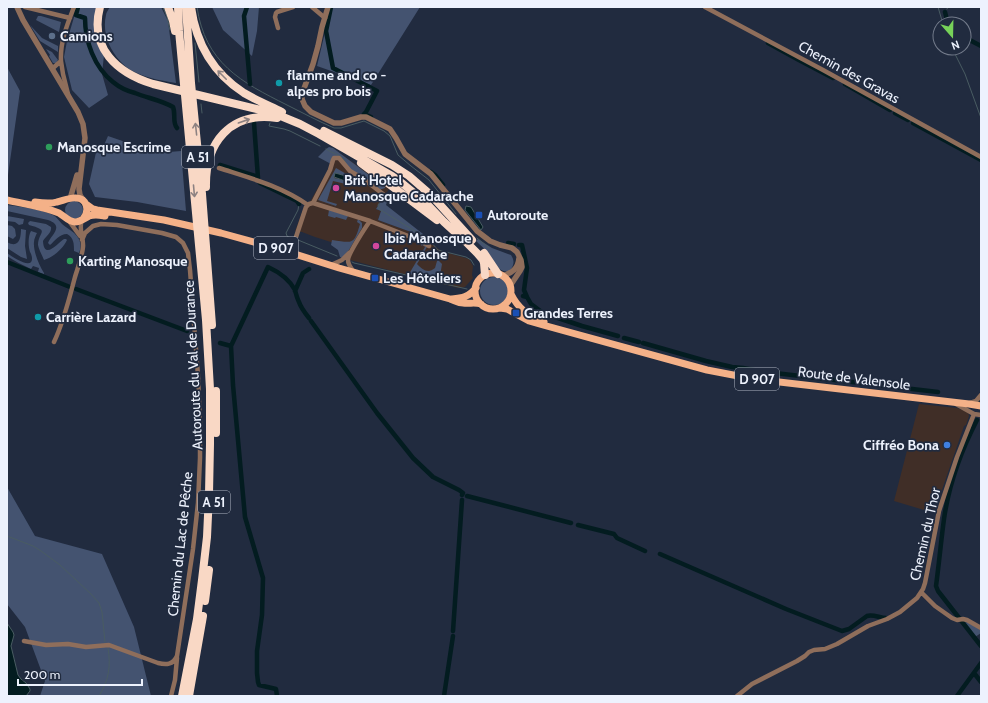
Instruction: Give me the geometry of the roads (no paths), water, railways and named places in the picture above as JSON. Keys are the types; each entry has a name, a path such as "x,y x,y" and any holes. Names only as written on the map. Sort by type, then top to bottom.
{"highway":[{"path":"100,7 98,22 103,48 116,65 135,78 145,82 267,109 303,122"},
{"path":"106,7 102,18 102,33 104,43 110,54 118,64 125,69 141,77 168,86"},
{"path":"168,7 172,16 174,27 182,100 186,110"},
{"name":"Autoroute du Val de Durance","path":"178,7 186,110 206,320 210,390 210,494 207,537 197,619 182,696"},
{"name":"Autoroute du Val de Durance","path":"186,7 191,83 211,307 216,412 215,494 208,582 189,696"},
{"path":"191,7 194,25 202,46 212,63 223,76 237,88 249,95 392,165 409,176 432,196 482,251 500,275"},
{"path":"201,94 269,112 300,124 389,174 425,202 483,260 485,275"},
{"path":"211,307 210,237 206,179 208,164 215,144 232,126 244,120 256,117 280,119 319,134"},
{"path":"337,145 425,212 461,237"}],"main road":[{"path":"75,198 84,202 87,212 83,219 74,222 61,214 44,208 7,200 54,203 75,198"},
{"path":"67,219 64,214 63,206 69,199"},
{"name":"D 907","path":"84,202 93,209 164,220 221,233 464,304 473,302 481,304"},
{"name":"D 907","path":"83,219 96,215 182,225"},
{"path":"491,273 500,275 509,282 511,294 508,301 503,306 500,308 490,309 481,304 476,296 476,288 481,278 485,275 491,273"},
{"name":"D 907","path":"450,299 468,296 476,288"},
{"name":"Route de Valensole","path":"511,294 517,304 528,314 566,331"},
{"name":"Route de Valensole","path":"500,308 511,311 531,322 707,370 736,376 969,404 981,407"},
{"name":"Route de Valensole","path":"953,402 981,407"}],"street":[{"path":"18,7 24,20 79,114 85,129 79,189 80,195 84,202"},
{"path":"25,7 70,18"},
{"path":"69,97 63,74 60,52 62,40 74,7"},
{"path":"278,28 275,17 276,13 293,7"},
{"path":"312,7 325,18"},
{"path":"328,7 313,64 302,94 302,102 311,112 337,123 347,122 364,116 390,129 405,154 431,174 477,231 490,241 512,248 516,251 522,261 521,270 510,286"},
{"name":"Chemin des Gravas","path":"705,7 981,157"},
{"path":"53,68 61,61"},
{"path":"69,199 83,156"},
{"path":"294,243 305,211 330,170 333,159 339,158 350,171 383,194"},
{"path":"219,168 272,185 310,204 370,221 421,241 429,246"},
{"path":"67,219 82,240"},
{"path":"54,342 61,325 83,248 80,228 83,219"},
{"path":"354,273 348,263 348,258 370,221"},
{"name":"Chemin du Lac de Pêche","path":"82,240 85,233 92,226 101,224 117,225 176,237 183,243 188,253 198,376 200,458 198,503 193,549 178,656"},
{"path":"330,266 342,260 351,252"},
{"path":"500,275 511,273 518,262 518,254"},
{"path":"969,404 976,401 981,395"},
{"path":"953,402 974,414 981,415"},
{"name":"Chemin du Thor","path":"737,696 752,684 797,661 809,652 825,649 837,644 868,626 894,616 917,598 924,587 939,511 957,457 974,414"},
{"path":"921,592 935,606 952,618 957,620 967,620 981,628"},
{"path":"24,641 46,645 68,644 86,647 109,645 148,660 163,664 172,663 178,656"},
{"path":"171,696 178,656"}],"waterway":[{"path":"78,7 76,15 85,18 85,27 92,53 106,76 123,89 173,107 177,128"},
{"path":"163,7 170,30"},
{"path":"197,7 201,26 208,43 217,57 240,79 316,120 334,128 341,128 364,121 384,131 390,136 398,155 429,180 456,214"},
{"path":"247,7 244,16 250,84"},
{"path":"331,7 326,31 333,68 377,91 364,114 371,117"},
{"path":"938,7 941,16"},
{"path":"945,12 946,16"},
{"path":"972,41 981,46"},
{"path":"195,43 199,82"},
{"path":"768,43 833,78"},
{"path":"956,56 965,74 981,118"},
{"path":"845,84 890,110"},
{"path":"201,104 202,113"},
{"path":"895,113 908,120"},
{"path":"254,123 258,178"},
{"path":"270,123 269,126 290,131 320,146"},
{"path":"913,123 981,160"},
{"path":"326,149 340,156 346,163"},
{"path":"220,165 255,176"},
{"path":"431,172 443,185"},
{"path":"260,183 297,201 299,204"},
{"path":"383,198 378,205 379,209 426,238 438,250 466,257 471,260 474,265"},
{"path":"290,238 286,233 298,210 299,204"},
{"path":"477,238 489,248"},
{"path":"298,240 337,256"},
{"path":"508,243 514,244"},
{"path":"519,245 522,245 527,268 524,290 527,297"},
{"path":"7,262 70,287"},
{"path":"352,262 467,289"},
{"path":"277,696 276,689 259,685 258,682 257,651 262,615 263,578 245,517 231,346 268,267 290,282 295,290 301,306 309,318"},
{"path":"295,291 303,273 309,269"},
{"path":"76,289 187,331"},
{"path":"523,296 527,297 531,304 543,313 618,336"},
{"path":"311,321 377,413 413,458 433,477 459,490 463,493 462,495"},
{"path":"624,338 639,342"},
{"path":"220,343 231,346"},
{"path":"643,343 706,361 754,370"},
{"path":"758,371 938,392"},
{"path":"977,420 952,480 944,519 936,586 938,591 981,646"},
{"path":"467,496 571,523"},
{"path":"453,631 462,500"},
{"path":"578,525 614,534 617,538 645,551"},
{"path":"7,536 33,546 41,551 60,565 91,594 99,603 102,612 105,642"},
{"path":"660,554 786,609 842,631 849,629 867,616 872,615 886,618"},
{"path":"444,696 453,636"},
{"path":"99,696 107,679 109,661 108,648"},
{"path":"957,696 981,663"},
{"path":"974,673 981,682"}],"place":[{"name":"Camions","path":"52,36"},
{"name":"flamme and co - alpes pro bois","path":"279,83"},
{"name":"Manosque Escrime","path":"49,147"},
{"name":"Brit Hotel Manosque Cadarache","path":"336,188"},
{"name":"Autoroute","path":"479,215"},
{"name":"Ibis Manosque Cadarache","path":"376,246"},
{"name":"Karting Manosque","path":"70,261"},
{"name":"Les Hôteliers","path":"375,278"},
{"name":"Grandes Terres","path":"516,313"},
{"name":"Carrière Lazard","path":"38,317"},
{"name":"Ciffréo Bona","path":"947,445"}]}
